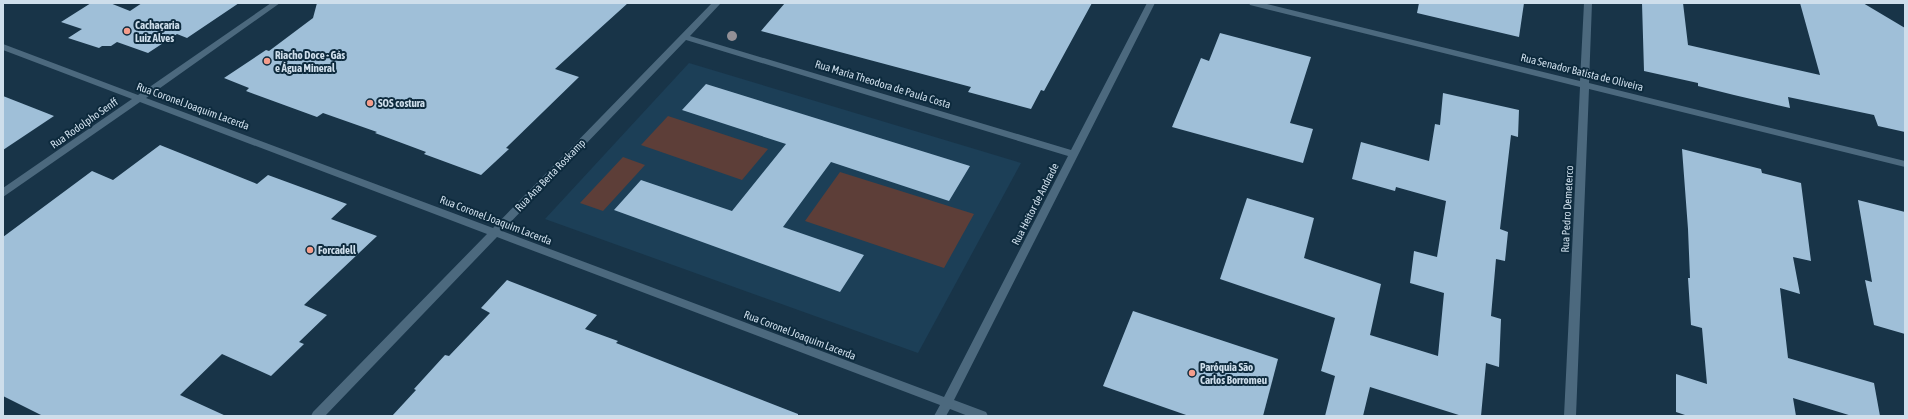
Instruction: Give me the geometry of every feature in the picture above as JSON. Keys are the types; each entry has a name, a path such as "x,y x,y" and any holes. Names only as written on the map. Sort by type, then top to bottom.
{"street":[{"name":"Rua Rodolpho Senff","path":"3,193 276,3"},
{"name":"Rua Ana Berta Roskamp","path":"317,416 717,3"},
{"name":"Rua Heitor de Andrade","path":"940,416 1151,3"},
{"name":"Rua Senador Batista de Oliveira","path":"1253,3 1905,164"},
{"name":"Rua Pedro Demeterco","path":"1570,416 1588,3"},
{"name":"Rua Maria Theodora de Paula Costa","path":"684,37 1074,154"},
{"name":"Rua Coronel Joaquim Lacerda","path":"3,47 982,416"}],"shaded area":[{"path":"689,63 1021,163 918,353 545,219"},
{"path":"668,116 768,149 742,180 641,145"},
{"path":"623,157 645,165 603,211 580,203"},
{"path":"840,172 974,214 944,268 805,221"}],"building":[{"path":"91,3 110,3 130,11 142,3 239,3 187,38 177,34 148,53 117,42 111,46 102,46 99,48 68,38 82,29 61,22"},
{"path":"317,3 628,3 555,69 579,77 506,148 509,149 481,175 424,154 426,152 375,133 377,132 323,113 317,117 246,91 249,88 224,78 266,50 269,51 313,18"},
{"path":"785,3 1092,3 1044,91 1041,90 1031,109 968,92 971,87 761,31"},
{"path":"1419,3 1524,3 1519,37 1417,13"},
{"path":"1642,3 1683,3 1688,45 1820,75 1800,3 1863,3 1905,28 1905,132 1878,126 1874,115 1788,97 1790,108 1698,86 1698,83 1644,71"},
{"path":"1220,33 1311,57 1290,123 1313,129 1303,163 1172,127 1201,58 1209,61"},
{"path":"706,84 970,166 949,201 831,162 783,227 864,255 840,292 614,210 641,180 732,211 786,144 682,110"},
{"path":"1443,93 1519,110 1518,137 1511,135 1500,229 1508,232 1505,261 1496,259 1491,316 1501,319 1499,367 1486,363 1481,416 1462,416 1370,387 1363,416 1325,416 1335,376 1321,371 1335,318 1220,279 1247,198 1314,218 1304,258 1381,284 1370,335 1438,356 1444,293 1410,283 1414,251 1437,257 1446,201 1396,187 1395,191 1352,179 1361,142 1429,161 1435,124 1440,125"},
{"path":"3,96 54,116 3,150"},
{"path":"160,145 257,184 268,175 347,204 331,219 377,236 304,305 327,315 299,342 304,344 271,376 222,354 180,395 226,416 43,416 3,396 3,237 92,171 113,180"},
{"path":"1682,149 1761,169 1762,173 1801,183 1811,261 1793,257 1800,294 1780,288 1788,358 1874,383 1880,416 1852,416 1793,398 1796,416 1688,416 1676,412 1676,374 1707,384 1702,328 1691,325 1688,278 1690,278 1688,229"},
{"path":"1858,200 1905,212 1905,334 1874,325 1865,280 1872,282"},
{"path":"507,280 597,315 585,329 618,341 616,343 798,414 798,416 392,416 445,355 449,356 490,313 481,308"},
{"name":"Paróquia São Carlos Borromeu","path":"1133,311 1278,359 1263,416 1189,416 1103,386"}],"place":[{"name":"Cachaçaria Luiz Alves","path":"127,31"},
{"name":"Riacho Doce - Gás e Água Mineral","path":"267,61"},
{"name":"SOS costura","path":"370,103"},
{"name":"Forcadell","path":"310,250"},
{"name":"Paróquia São Carlos Borromeu","path":"1192,373"}]}
